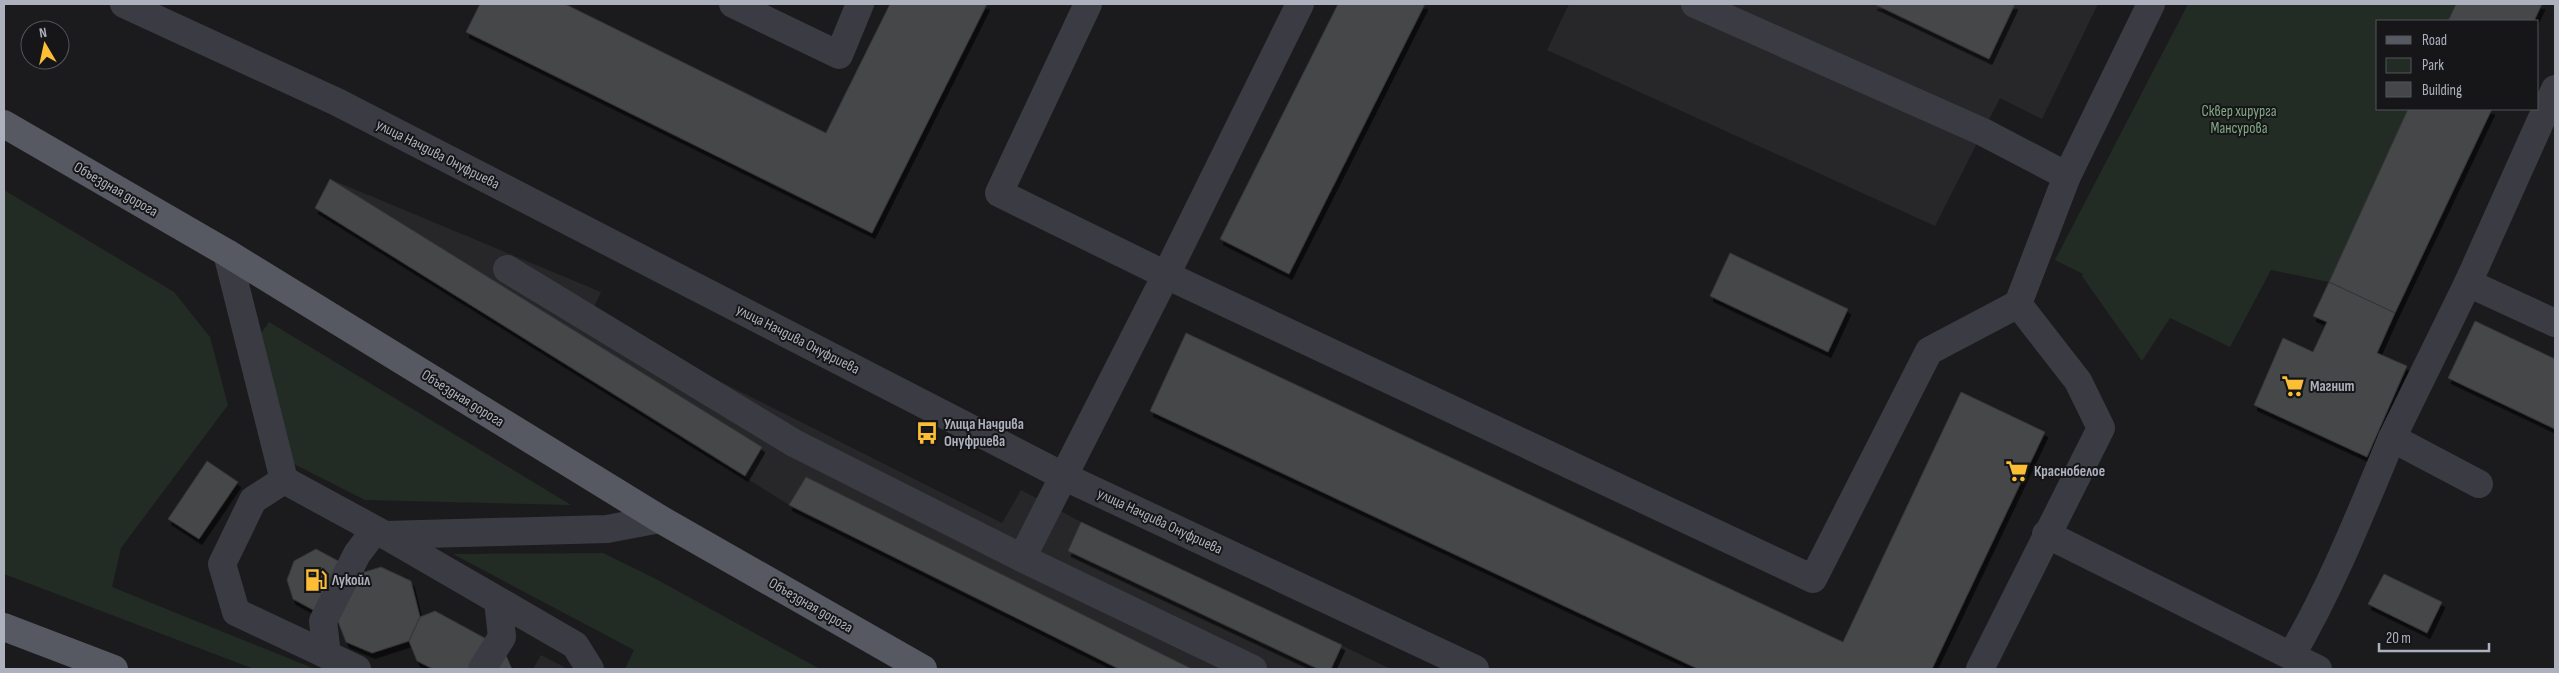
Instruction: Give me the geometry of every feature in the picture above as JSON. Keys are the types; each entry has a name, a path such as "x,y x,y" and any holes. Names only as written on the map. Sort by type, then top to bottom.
{"main road":[{"name":"Объездная дорога","path":"4,124 227,253 660,519 923,669"},
{"path":"4,627 114,669"}],"street":[{"name":"улица Начдива Онуфриева","path":"124,4 337,102 1063,476 1475,669"},
{"path":"733,4 840,55 860,4"},
{"path":"1088,4 999,193 1166,275 1812,580 1929,351 2018,304 2067,176 2151,4"},
{"path":"1022,558 1166,275 1300,4"},
{"path":"1695,4 1983,132 2067,176"},
{"path":"2291,656 2314,616 2344,552 2392,438 2468,283 2555,89"},
{"path":"227,253 284,480 380,532 575,645 590,669"},
{"path":"506,269 794,443 1022,558 1253,669"},
{"path":"2468,283 2555,324"},
{"path":"1980,669 2046,534 2101,428 2078,381 2018,304"},
{"path":"2392,438 2479,484"},
{"path":"284,480 253,500 222,564 236,612 358,669"},
{"path":"327,655 323,621 357,554 380,532 607,529 660,519"},
{"path":"2046,534 2318,669"},
{"path":"482,669 502,636 498,601"}],"shaded area":[{"path":"1569,4 2098,4 2042,119 2000,98 1935,226 1547,50"},
{"path":"330,179 601,292 590,316 1002,523 1021,490 1081,522 1391,669 1119,669 789,505 315,208"},
{"path":"541,655 568,669 533,669"}],"green space":[{"name":"Сквер хирурга Мансурова","path":"2188,4 2456,4 2448,20 2376,20 2376,110 2408,110 2329,282 2271,270 2230,347 2170,318 2142,361 2082,276 2083,274 2055,260"},
{"path":"4,190 174,292 210,337 228,405 121,548 112,587 315,669 254,669 4,574"},
{"path":"269,322 571,505 365,500 294,464 259,336"},
{"path":"603,553 654,578 820,669 625,669 634,650 453,554"}],"building":[{"path":"480,4 565,4 826,133 890,4 987,4 872,233 466,32"},
{"path":"1338,4 1425,4 1289,274 1220,239"},
{"path":"1874,4 2015,4 1989,59"},
{"path":"2456,4 2542,4 2534,20 2448,20"},
{"path":"2408,110 2492,110 2395,313 2329,282"},
{"path":"330,179 762,447 745,476 315,208"},
{"path":"1730,253 1848,309 1828,352 1710,296"},
{"path":"2329,282 2395,313 2377,353 2407,366 2367,457 2254,405 2283,338 2313,352 2327,322 2313,316"},
{"path":"2475,321 2555,359 2555,429 2448,378"},
{"path":"1186,333 1843,642 1961,392 2045,432 1932,669 1698,669 1150,411"},
{"path":"207,461 238,482 199,539 168,519"},
{"path":"806,477 1192,669 1119,669 789,505"},
{"path":"1081,522 1342,645 1331,669 1318,669 1068,551"},
{"path":"316,549 342,563 315,611 293,599 287,580 294,561"},
{"path":"381,567 411,581 420,617 409,641 372,653 346,642 332,606 345,578"},
{"path":"2384,574 2442,602 2427,633 2368,604"},
{"path":"435,611 503,648 512,669 433,669 417,661 409,641 420,617"}],"place":[{"name":"Магнит","path":"2293,386"},
{"name":"Улица Начдива Онуфриева","path":"927,433"},
{"name":"Краснобелое","path":"2017,471"},
{"name":"Лукойл","path":"316,580"}]}
